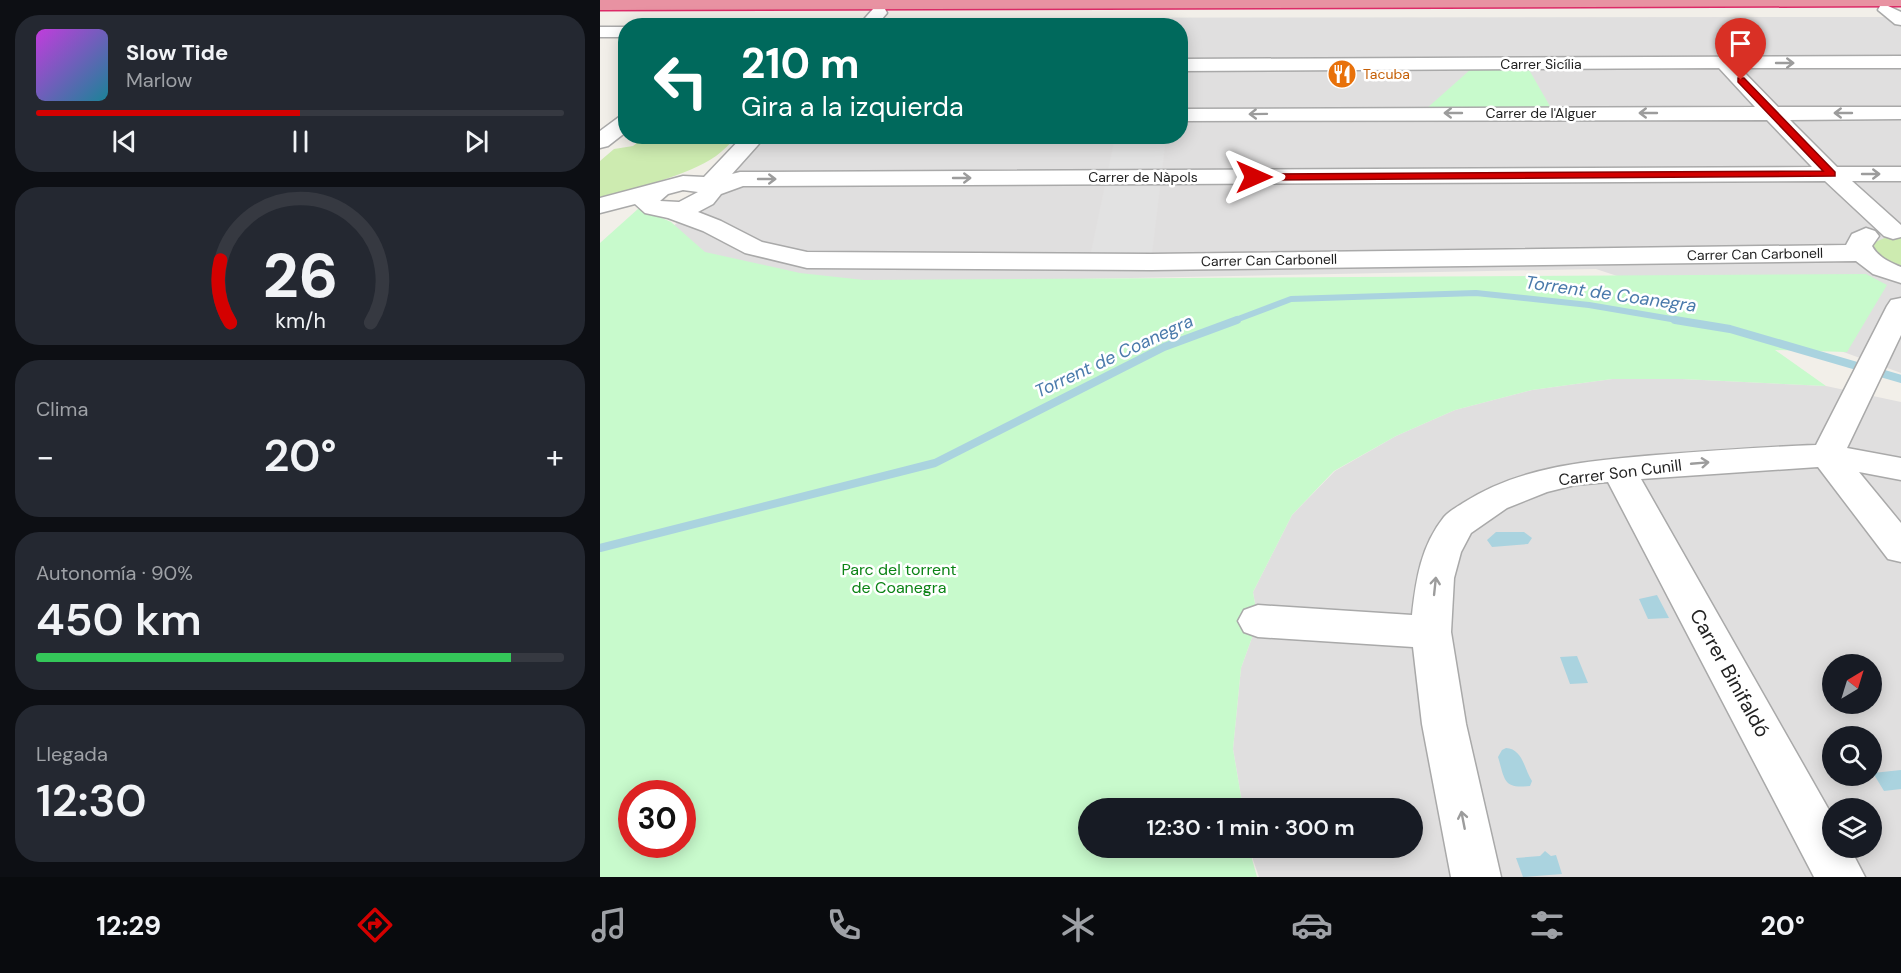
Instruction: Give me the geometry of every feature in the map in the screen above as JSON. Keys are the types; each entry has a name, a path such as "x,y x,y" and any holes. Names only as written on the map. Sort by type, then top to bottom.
{"highway":[{"path":"600,5 1894,5"}],"street":[{"path":"1894,5 1901,20"},
{"path":"874,18 879,13"},
{"name":"Carrer Sicília","path":"1188,64 1901,62"},
{"path":"1725,64 1831,174 1897,232"},
{"name":"Carrer de l'Alguer","path":"1188,116 1901,113"},
{"path":"600,141 618,127"},
{"path":"712,226 708,191 732,159 748,144"},
{"path":"600,208 619,211 665,198 732,159"},
{"name":"Carrer de Nàpols","path":"665,198 687,207 708,191 740,179 1901,174"},
{"name":"Carrer Can Carbonell","path":"665,198 754,248 807,260 1151,262 1862,253"},
{"path":"1897,232 1879,232 1861,239 1858,246 1862,253 1881,268 1901,275"},
{"path":"1901,306 1827,455 1901,549"},
{"name":"Carrer Son Cunill","path":"1476,877 1444,724 1431,632 1435,578 1442,552 1458,524 1495,499 1538,483 1575,474 1827,455 1901,469"},
{"name":"Carrer Binifaldó","path":"1619,470 1840,877"},
{"path":"1258,621 1431,632"}],"shaded area":[{"path":"1901,17 1901,373 1808,339 1596,269 607,288 761,144 1188,144 1188,18 886,18"},
{"path":"1114,144 1165,144 1151,262 1089,262"},
{"path":"1612,379 1682,379 1826,386 1901,402 1901,877 1259,877 1252,858 1423,858 1423,798 1241,798 1233,749 1241,668 1258,621 1253,592 1292,515 1335,471 1396,436 1455,410 1532,390"}],"green space":[{"path":"1528,68 1551,108 1426,109 1471,69"},
{"path":"635,144 729,144 716,156 691,169 644,186 600,197 600,161 614,149"},
{"name":"Parc del torrent de Coanegra","path":"639,208 671,222 705,252 800,273 864,280 1866,274 1887,285 1847,352 1775,350 1826,386 1682,379 1612,379 1532,390 1455,410 1396,436 1334,471 1292,515 1253,592 1258,621 1241,668 1233,749 1241,798 1078,798 1078,858 1252,858 1257,877 600,877 600,243"},
{"path":"1887,237 1901,237 1901,271 1888,266 1871,248 1873,243"}],"water":[{"path":"1496,532 1524,532 1532,538 1528,544 1492,547 1487,540"},
{"path":"1657,595 1669,618 1648,619 1639,599"},
{"path":"1577,656 1588,683 1570,684 1560,657"},
{"path":"1506,748 1512,749 1520,756 1532,781 1530,786 1515,786 1506,781 1498,757"},
{"path":"1901,770 1901,789 1884,791 1881,786 1882,772"},
{"path":"1545,851 1551,856 1556,855 1562,874 1523,877 1516,858 1540,856"}],"waterway":[{"name":"Torrent de Coanegra","path":"1233,321 1291,299 1476,293 1589,305 1683,321"},
{"name":"Torrent de Coanegra","path":"600,548 935,463 1164,347 1237,320"},
{"name":"Torrent de Coanegra","path":"1675,320 1730,329 1901,379"}],"place":[{"name":"Tacuba","path":"1342,74"}],"route":[{"path":"1254,177 1831,174 1741,80"}]}
